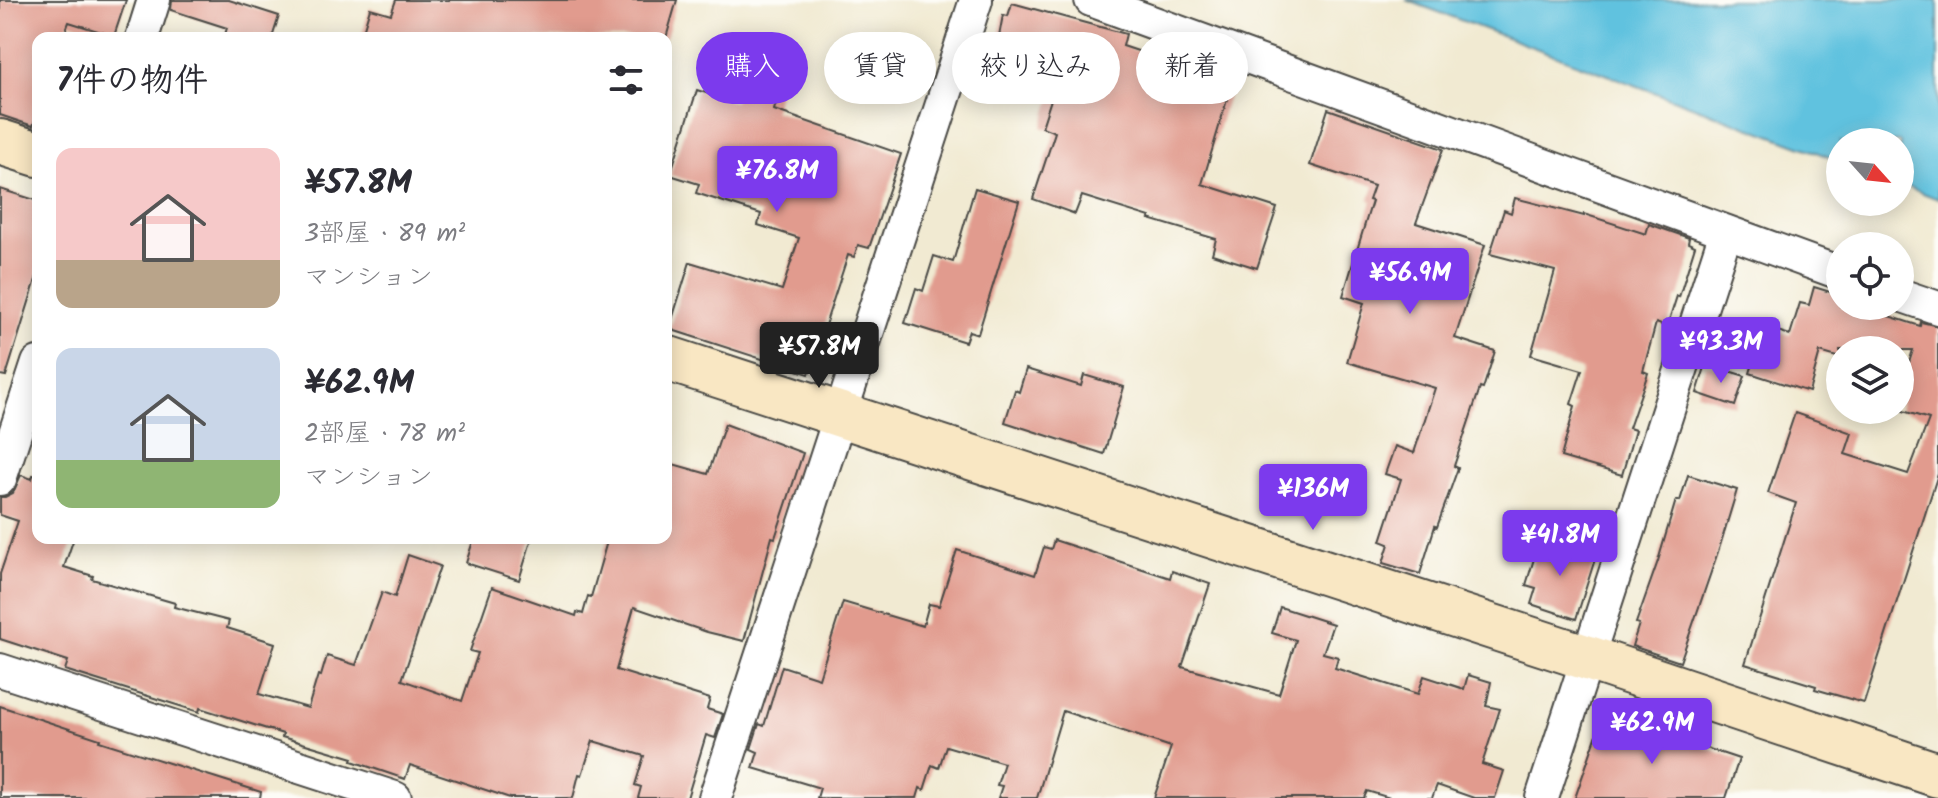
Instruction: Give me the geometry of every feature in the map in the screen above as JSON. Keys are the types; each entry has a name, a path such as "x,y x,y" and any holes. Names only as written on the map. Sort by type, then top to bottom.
{"street":[{"path":"144,32 154,0"},
{"path":"715,798 976,0"},
{"path":"1091,0 1826,268"},
{"path":"0,142 32,152"},
{"path":"1542,798 1726,232"},
{"path":"1914,300 1938,308"},
{"path":"672,360 1938,775"},
{"path":"0,479 32,381"},
{"path":"0,670 395,798"}],"water":[{"path":"1406,0 1938,0 1938,199 1914,190 1914,128 1826,128 1826,156"}],"building":[{"path":"0,0 126,0 115,32 101,32 69,22 65,32 32,32 32,126 0,115"},
{"path":"172,0 229,0 279,16 274,32 226,32 227,28 171,10"},
{"path":"396,0 677,0 668,32 363,32 370,8 391,14"},
{"path":"1012,3 1119,32 1000,32 1003,15 1008,16"},
{"path":"1120,32 1126,34 1123,46 1136,50 1136,104 1226,104 1202,184 1277,208 1257,268 1212,254 1216,239 1082,196 1075,214 1033,199 1055,132 1042,127 1050,104 1120,104"},
{"path":"696,93 696,104 776,104 774,110 901,154 869,248 858,245 854,257 848,255 809,374 672,330 672,319 690,262 782,290 799,238 758,225 761,214 696,193 699,184 672,176"},
{"path":"1328,109 1443,149 1416,223 1485,245 1455,338 1495,351 1483,389 1480,388 1454,466 1458,468 1420,574 1383,563 1389,544 1381,541 1401,479 1385,474 1395,446 1414,453 1435,388 1347,362 1364,303 1343,296 1374,186 1310,165"},
{"path":"975,188 1019,201 978,334 969,331 965,342 905,323 916,288 923,291 934,256 953,262"},
{"path":"0,189 32,199 32,292 6,376 0,375"},
{"path":"1515,198 1584,214 1646,234 1649,224 1689,238 1688,243 1695,246 1667,327 1656,323 1643,371 1648,373 1629,428 1635,430 1622,475 1561,457 1575,406 1571,404 1582,370 1531,355 1555,271 1490,254 1504,210 1511,213"},
{"path":"1814,287 1826,291 1826,320 1901,320 1920,326 1921,322 1938,326 1938,474 1864,703 1745,664 1796,503 1768,493 1795,413 1852,433 1845,454 1908,474 1929,419 1914,414 1914,336 1826,336 1826,354 1820,352 1809,392 1750,373 1765,327 1790,335 1800,303 1809,305"},
{"path":"1706,364 1745,376 1735,406 1697,393"},
{"path":"1026,369 1081,386 1084,375 1124,387 1104,454 1005,422 1015,390 1019,392"},
{"path":"725,424 803,453 775,538 772,537 744,641 634,607 616,670 710,699 707,709 723,714 715,738 706,735 687,798 638,798 641,787 635,785 644,756 593,741 573,798 510,798 410,765 405,779 352,761 353,758 282,737 283,734 200,708 199,712 65,670 68,661 0,639 0,574 18,521 0,515 0,497 13,493 21,475 32,479 32,544 72,544 64,567 93,576 92,579 175,603 174,607 229,621 227,628 275,643 259,694 308,708 327,656 356,665 382,592 395,597 408,555 440,566 402,680 462,701 478,653 470,651 492,587 576,616 577,612 583,614 606,544 672,544 672,464 708,474"},
{"path":"1688,475 1737,490 1680,662 1632,646 1639,624 1636,623 1676,500 1680,501"},
{"path":"1540,539 1596,556 1576,619 1531,604 1536,588 1526,585"},
{"path":"1054,540 1170,578 1172,571 1210,584 1182,667 1279,694 1296,640 1272,633 1280,607 1333,624 1323,653 1338,657 1335,668 1418,694 1424,676 1464,689 1468,675 1491,682 1486,706 1500,709 1482,764 1504,771 1495,798 1474,798 1437,785 1432,798 1390,798 1367,791 1364,798 1154,798 1171,747 1063,711 1037,798 998,798 1002,786 997,785 1004,763 946,746 939,768 932,765 924,790 920,788 917,798 817,798 820,788 753,768 758,752 751,749 759,724 764,726 782,666 819,678 843,602 923,626 929,604 939,606 957,550 1035,575 1044,547 1051,549"},
{"path":"472,544 530,544 519,580 466,563"},
{"path":"0,706 261,792 260,798 0,798"},
{"path":"1604,714 1739,759 1726,798 1575,798"}]}
